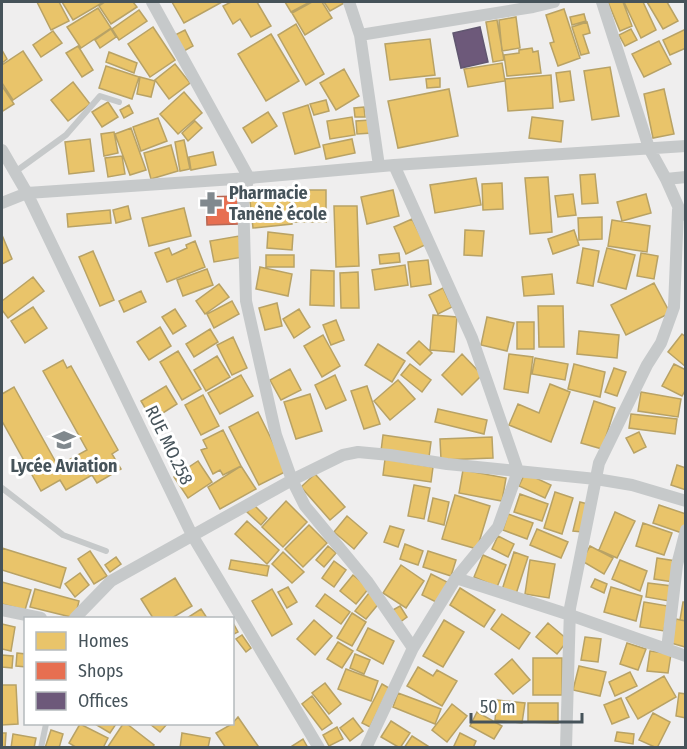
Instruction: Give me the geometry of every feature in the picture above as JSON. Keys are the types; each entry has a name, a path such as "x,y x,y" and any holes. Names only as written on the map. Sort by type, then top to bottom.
{"street":[{"path":"152,2 249,178 243,195 246,300 276,435 291,480 305,506 367,581 413,648"},
{"path":"349,2 360,35 379,166"},
{"path":"360,35 554,2"},
{"path":"602,2 649,148 666,179 678,210 686,221"},
{"path":"2,203 27,194 379,166 686,146"},
{"name":"RUE MO.258","path":"2,150 27,194 192,535 319,747"},
{"path":"366,747 413,648 456,578 498,527 518,471 472,338 394,165"},
{"path":"666,179 686,177"},
{"path":"566,747 570,615 599,463 647,365 661,343 674,307 678,210"},
{"path":"76,617 111,581 291,480 343,454 358,452 596,479 632,484 686,501"},
{"path":"667,649 677,565 686,530"},
{"path":"456,578 686,656"},
{"path":"2,610 36,617"}],"lane":[{"path":"15,172 66,135 100,96 119,102"},
{"path":"2,488 63,535 106,551"},
{"path":"41,747 46,725"}],"building: Homes":[{"path":"37,2 59,2 69,21 51,30"},
{"path":"62,2 101,2 102,3 73,20"},
{"path":"105,2 133,2 137,7 111,24 99,6"},
{"path":"172,2 222,2 184,23"},
{"path":"231,2 257,2 271,26 251,37 240,19 233,24 223,6"},
{"path":"285,2 310,2 291,12"},
{"path":"312,2 322,2 332,18 305,35 292,13"},
{"path":"324,2 346,2 330,11"},
{"path":"608,2 623,2 632,26 620,31"},
{"path":"624,2 643,2 656,30 641,38"},
{"path":"647,2 667,2 678,21 663,29"},
{"path":"98,8 111,28 81,48 67,27"},
{"path":"564,9 580,58 558,66 550,43 554,42 546,15"},
{"path":"139,10 147,21 119,40 112,29"},
{"path":"584,14 586,21 572,25 570,17"},
{"path":"516,17 520,48 502,51 499,20"},
{"path":"497,20 504,60 493,62 486,22"},
{"path":"587,22 590,33 583,35 589,53 581,55 572,27"},
{"path":"296,24 324,74 306,85 278,35"},
{"path":"153,27 175,60 150,77 128,44"},
{"path":"111,29 116,37 100,48 95,40"},
{"path":"631,29 637,40 625,46 619,35"},
{"path":"686,29 686,48 670,55 663,40"},
{"path":"185,30 193,46 184,51 175,35"},
{"path":"53,31 62,43 41,57 33,45"},
{"path":"271,34 299,81 266,101 238,54"},
{"path":"430,39 435,75 390,80 385,44"},
{"path":"659,41 671,64 644,77 632,54"},
{"path":"78,46 93,70 82,77 66,53"},
{"path":"532,48 533,52 538,51 541,73 507,76 504,55"},
{"path":"2,50 7,59 2,63"},
{"path":"23,51 42,80 13,100 2,83 2,65"},
{"path":"109,52 137,63 134,73 106,62"},
{"path":"502,63 505,81 468,87 464,69"},
{"path":"175,64 190,83 169,99 155,80"},
{"path":"106,66 139,77 132,99 99,88"},
{"path":"610,67 619,116 592,120 584,71"},
{"path":"344,69 359,96 336,110 320,83"},
{"path":"570,71 574,100 560,102 556,73"},
{"path":"551,75 553,108 508,111 505,79"},
{"path":"140,77 155,81 151,97 137,94"},
{"path":"440,78 440,87 427,88 426,79"},
{"path":"73,82 90,104 68,121 51,100"},
{"path":"2,86 14,104 3,111 2,109"},
{"path":"449,89 458,136 398,148 388,101"},
{"path":"664,89 674,134 653,138 644,94"},
{"path":"184,92 202,113 178,134 160,114"},
{"path":"326,100 329,111 314,115 310,104"},
{"path":"108,102 118,117 102,127 92,112"},
{"path":"129,105 133,113 124,118 120,110"},
{"path":"308,105 320,147 295,154 283,113"},
{"path":"364,107 365,117 355,117 354,108"},
{"path":"268,112 277,126 252,143 243,128"},
{"path":"352,117 355,135 330,139 327,121"},
{"path":"532,117 563,121 561,142 529,138"},
{"path":"158,118 167,141 141,151 133,127"},
{"path":"370,120 372,133 357,134 356,121"},
{"path":"195,121 202,128 188,141 182,133"},
{"path":"131,128 146,170 130,175 115,134"},
{"path":"114,132 118,153 104,156 101,134"},
{"path":"90,139 94,171 69,174 65,142"},
{"path":"352,139 355,153 326,159 323,145"},
{"path":"184,140 190,169 180,171 175,142"},
{"path":"171,145 178,171 151,179 144,153"},
{"path":"213,152 216,165 191,170 189,157"},
{"path":"122,156 125,174 108,177 105,158"},
{"path":"595,174 598,203 582,204 580,175"},
{"path":"548,177 552,232 530,234 525,178"},
{"path":"476,178 481,205 435,213 430,185"},
{"path":"502,183 503,209 483,210 482,184"},
{"path":"289,188 292,224 253,228 249,192"},
{"path":"294,190 326,190 326,222 294,222"},
{"path":"393,190 399,216 367,224 361,197"},
{"path":"573,194 576,215 558,217 555,196"},
{"path":"646,194 651,213 622,221 617,202"},
{"path":"128,206 131,219 116,223 113,210"},
{"path":"334,206 357,206 359,266 336,267"},
{"path":"184,208 191,236 149,246 142,218"},
{"path":"110,210 111,223 68,227 67,214"},
{"path":"602,217 602,239 579,240 578,218"},
{"path":"412,219 425,245 406,254 394,227"},
{"path":"612,220 650,226 647,252 608,246"},
{"path":"465,230 484,231 482,256 464,255"},
{"path":"574,230 579,245 553,254 548,239"},
{"path":"268,232 293,235 292,250 267,248"},
{"path":"2,235 12,259 2,264"},
{"path":"239,236 243,257 214,262 210,241"},
{"path":"195,241 205,267 167,282 155,253 169,248 172,255 187,248 186,245"},
{"path":"583,248 599,251 593,286 577,283"},
{"path":"607,248 635,255 626,289 598,282"},
{"path":"93,251 114,300 100,306 79,257"},
{"path":"399,253 400,262 380,264 379,255"},
{"path":"641,253 658,256 654,279 637,276"},
{"path":"266,255 294,255 294,267 266,267"},
{"path":"428,260 431,284 411,287 408,262"},
{"path":"405,265 408,285 375,290 372,270"},
{"path":"260,267 292,274 288,296 256,289"},
{"path":"207,269 213,285 183,296 177,280"},
{"path":"311,270 334,271 334,306 310,305"},
{"path":"358,272 359,308 341,308 340,273"},
{"path":"552,274 554,294 524,296 522,277"},
{"path":"33,277 44,291 8,318 2,310 2,301"},
{"path":"654,283 670,313 626,335 611,305"},
{"path":"219,284 229,297 205,314 196,301"},
{"path":"443,288 452,307 438,314 429,295"},
{"path":"141,291 146,302 124,312 119,301"},
{"path":"232,301 239,314 214,328 207,314"},
{"path":"277,303 282,326 265,330 259,308"},
{"path":"538,306 563,306 564,347 539,347"},
{"path":"33,307 47,328 25,343 11,321"},
{"path":"175,309 186,326 173,334 162,317"},
{"path":"299,309 310,327 294,338 283,319"},
{"path":"433,315 457,317 454,352 430,350"},
{"path":"487,317 514,323 507,351 481,345"},
{"path":"336,320 344,340 331,345 323,325"},
{"path":"517,322 534,322 534,349 517,349"},
{"path":"160,327 171,346 149,360 137,342"},
{"path":"210,329 218,342 194,357 186,344"},
{"path":"579,331 619,335 617,358 577,354"},
{"path":"682,334 686,337 686,367 668,352"},
{"path":"323,335 340,366 322,377 304,346"},
{"path":"233,337 247,368 232,375 217,345"},
{"path":"419,341 432,353 420,365 407,353"},
{"path":"378,344 405,361 392,382 365,365"},
{"path":"178,351 201,389 182,400 160,362"},
{"path":"462,354 482,375 462,395 442,375"},
{"path":"509,354 533,357 528,393 504,389"},
{"path":"217,356 230,377 206,391 194,370"},
{"path":"535,358 568,364 565,380 532,374"},
{"path":"63,360 67,368 71,366 118,450 112,454 121,469 97,483 92,475 66,490 60,480 41,491 2,421 2,394 14,387 58,466 87,450 43,371"},
{"path":"410,364 431,380 422,392 401,375"},
{"path":"574,364 605,372 600,397 568,389"},
{"path":"674,364 686,370 686,389 682,396 662,386"},
{"path":"614,368 626,372 617,396 605,392"},
{"path":"290,369 301,390 281,400 270,380"},
{"path":"241,375 253,396 220,414 208,393"},
{"path":"335,375 346,400 326,409 315,385"},
{"path":"398,380 415,399 390,420 374,401"},
{"path":"550,384 570,392 551,442 509,425 518,404 539,413"},
{"path":"166,386 177,404 152,420 141,401"},
{"path":"367,386 380,424 364,429 351,391"},
{"path":"641,392 681,399 678,417 638,411"},
{"path":"310,394 322,431 296,439 284,402"},
{"path":"203,395 219,426 201,435 185,405"},
{"path":"594,401 615,408 602,449 581,443"},
{"path":"438,409 487,420 484,434 435,422"},
{"path":"258,412 287,471 259,485 229,427"},
{"path":"631,414 677,419 675,434 629,428"},
{"path":"223,430 241,466 223,475 220,470 213,474 201,450 207,448 203,440"},
{"path":"639,432 646,447 634,453 626,438"},
{"path":"383,435 431,442 429,457 381,451"},
{"path":"492,437 493,458 441,460 440,439"},
{"path":"385,459 433,467 431,482 383,475"},
{"path":"198,461 212,482 188,498 174,477"},
{"path":"677,465 686,468 686,490 671,485"},
{"path":"241,466 256,489 220,509 208,487"},
{"path":"463,470 506,478 502,501 459,493"},
{"path":"525,473 551,485 545,498 519,486"},
{"path":"315,474 345,507 330,520 301,487"},
{"path":"414,485 430,488 424,519 408,516"},
{"path":"555,492 573,498 562,534 544,528"},
{"path":"520,494 548,504 542,521 514,512"},
{"path":"455,495 490,506 477,549 442,539"},
{"path":"433,498 449,502 444,525 428,521"},
{"path":"286,501 307,522 283,547 262,527"},
{"path":"580,502 588,504 582,532 573,531"},
{"path":"254,505 267,518 261,525 247,512"},
{"path":"659,505 686,514 686,523 682,533 653,523"},
{"path":"615,512 635,521 617,558 599,550"},
{"path":"508,514 533,523 527,539 503,530"},
{"path":"347,516 367,533 354,549 334,532"},
{"path":"247,521 279,550 267,564 235,534"},
{"path":"643,523 672,533 664,555 636,546"},
{"path":"309,525 327,543 303,567 285,549"},
{"path":"390,526 404,530 398,547 384,542"},
{"path":"537,529 568,542 561,558 530,545"},
{"path":"498,536 514,544 508,557 492,549"},
{"path":"405,544 423,551 418,565 400,559"},
{"path":"328,546 336,553 324,567 316,560"},
{"path":"590,546 613,558 604,574 582,561"},
{"path":"2,548 66,568 60,588 2,570"},
{"path":"90,551 107,576 94,584 78,559"},
{"path":"428,551 456,560 451,576 423,567"},
{"path":"283,552 304,572 292,583 272,564"},
{"path":"514,552 528,557 516,594 502,590"},
{"path":"483,555 506,565 497,587 474,577"},
{"path":"116,557 121,564 110,572 105,565"},
{"path":"657,558 676,561 673,582 654,579"},
{"path":"231,560 269,566 267,576 229,569"},
{"path":"530,560 555,564 549,598 525,594"},
{"path":"620,560 647,571 640,591 612,579"},
{"path":"334,561 346,570 334,587 322,578"},
{"path":"401,565 424,581 406,608 383,593"},
{"path":"80,573 89,585 75,597 65,584"},
{"path":"431,574 447,582 438,603 422,595"},
{"path":"353,575 369,588 356,604 340,591"},
{"path":"175,578 192,606 174,617 152,617 141,599"},
{"path":"595,579 607,584 604,593 591,587"},
{"path":"2,582 31,590 25,610 2,604"},
{"path":"648,583 672,586 669,601 646,597"},
{"path":"288,587 297,602 287,608 278,592"},
{"path":"611,587 642,596 636,621 604,612"},
{"path":"460,588 495,610 484,627 450,605"},
{"path":"35,589 79,601 75,617 30,607"},
{"path":"272,589 292,624 272,636 252,601"},
{"path":"369,593 380,602 366,619 355,611"},
{"path":"325,594 350,612 341,624 316,606"},
{"path":"644,602 668,606 664,631 640,627"},
{"path":"683,602 686,602 686,621 680,620"},
{"path":"400,606 407,617 399,623 391,611"},
{"path":"201,609 206,617 189,617"},
{"path":"352,613 366,622 352,646 337,638"},
{"path":"502,614 530,633 519,649 491,629"},
{"path":"676,619 686,621 685,647 671,643"},
{"path":"314,620 332,636 315,655 297,639"},
{"path":"444,620 464,632 443,667 423,656"},
{"path":"548,623 568,640 557,654 536,637"},
{"path":"2,624 15,627 11,651 2,649"},
{"path":"368,628 394,641 383,664 357,650"},
{"path":"242,635 251,648 246,652 236,639"},
{"path":"585,637 601,639 598,662 581,660"},
{"path":"338,642 353,651 342,668 327,659"},
{"path":"627,643 646,649 638,670 620,664"},
{"path":"650,651 671,654 668,673 647,671"},
{"path":"17,653 24,654 24,667 16,666"},
{"path":"355,654 370,660 364,674 350,668"},
{"path":"2,655 13,656 12,668 2,667"},
{"path":"533,658 562,658 562,695 533,695"},
{"path":"512,659 530,680 513,694 495,674"},
{"path":"579,666 606,672 600,696 573,690"},
{"path":"418,667 433,676 437,670 457,681 442,706 407,686"},
{"path":"346,669 378,681 371,701 338,689"},
{"path":"630,672 637,686 615,696 609,682"},
{"path":"664,676 676,697 638,719 626,698"},
{"path":"325,683 341,704 329,714 312,693"},
{"path":"382,684 389,688 370,727 362,723"},
{"path":"2,685 16,685 18,724 2,725"},
{"path":"398,693 441,709 435,724 393,707"},
{"path":"679,693 686,694 686,718 676,716"},
{"path":"312,696 332,723 322,730 302,704"},
{"path":"621,698 629,717 612,724 604,705"},
{"path":"497,700 525,703 522,723 495,720"},
{"path":"528,703 558,703 558,723 528,722"},
{"path":"452,704 467,716 447,742 432,730"},
{"path":"477,712 502,726 494,739 470,726"},
{"path":"653,713 670,722 657,748 639,740"},
{"path":"238,717 258,746 256,748 226,748 216,733 234,725"},
{"path":"353,718 363,731 350,741 340,728"},
{"path":"391,721 410,733 400,748 381,737"},
{"path":"79,725 108,738 103,748 77,748 69,743"},
{"path":"97,725 115,725 110,733"},
{"path":"122,725 128,725 154,745 152,748 107,748"},
{"path":"151,725 166,725 160,732"},
{"path":"337,727 343,739 329,746 323,735"},
{"path":"51,730 63,734 59,748 45,748"},
{"path":"617,732 634,734 633,744 615,741"},
{"path":"2,733 6,733 5,748 2,748"},
{"path":"182,733 210,738 208,748 180,748"},
{"path":"460,733 476,741 473,748 453,748"},
{"path":"13,734 36,738 34,748 11,748"},
{"path":"412,736 431,748 404,748"},
{"path":"303,739 308,748 289,748"}],"building: Shops":[{"path":"238,196 239,224 207,225 206,197"}],"building: Offices":[{"path":"480,27 488,62 461,68 453,33"}],"place":[{"name":"Pharmacie Tanènè école","path":"211,203"},
{"name":"Lycée Aviation","path":"64,440"}]}
